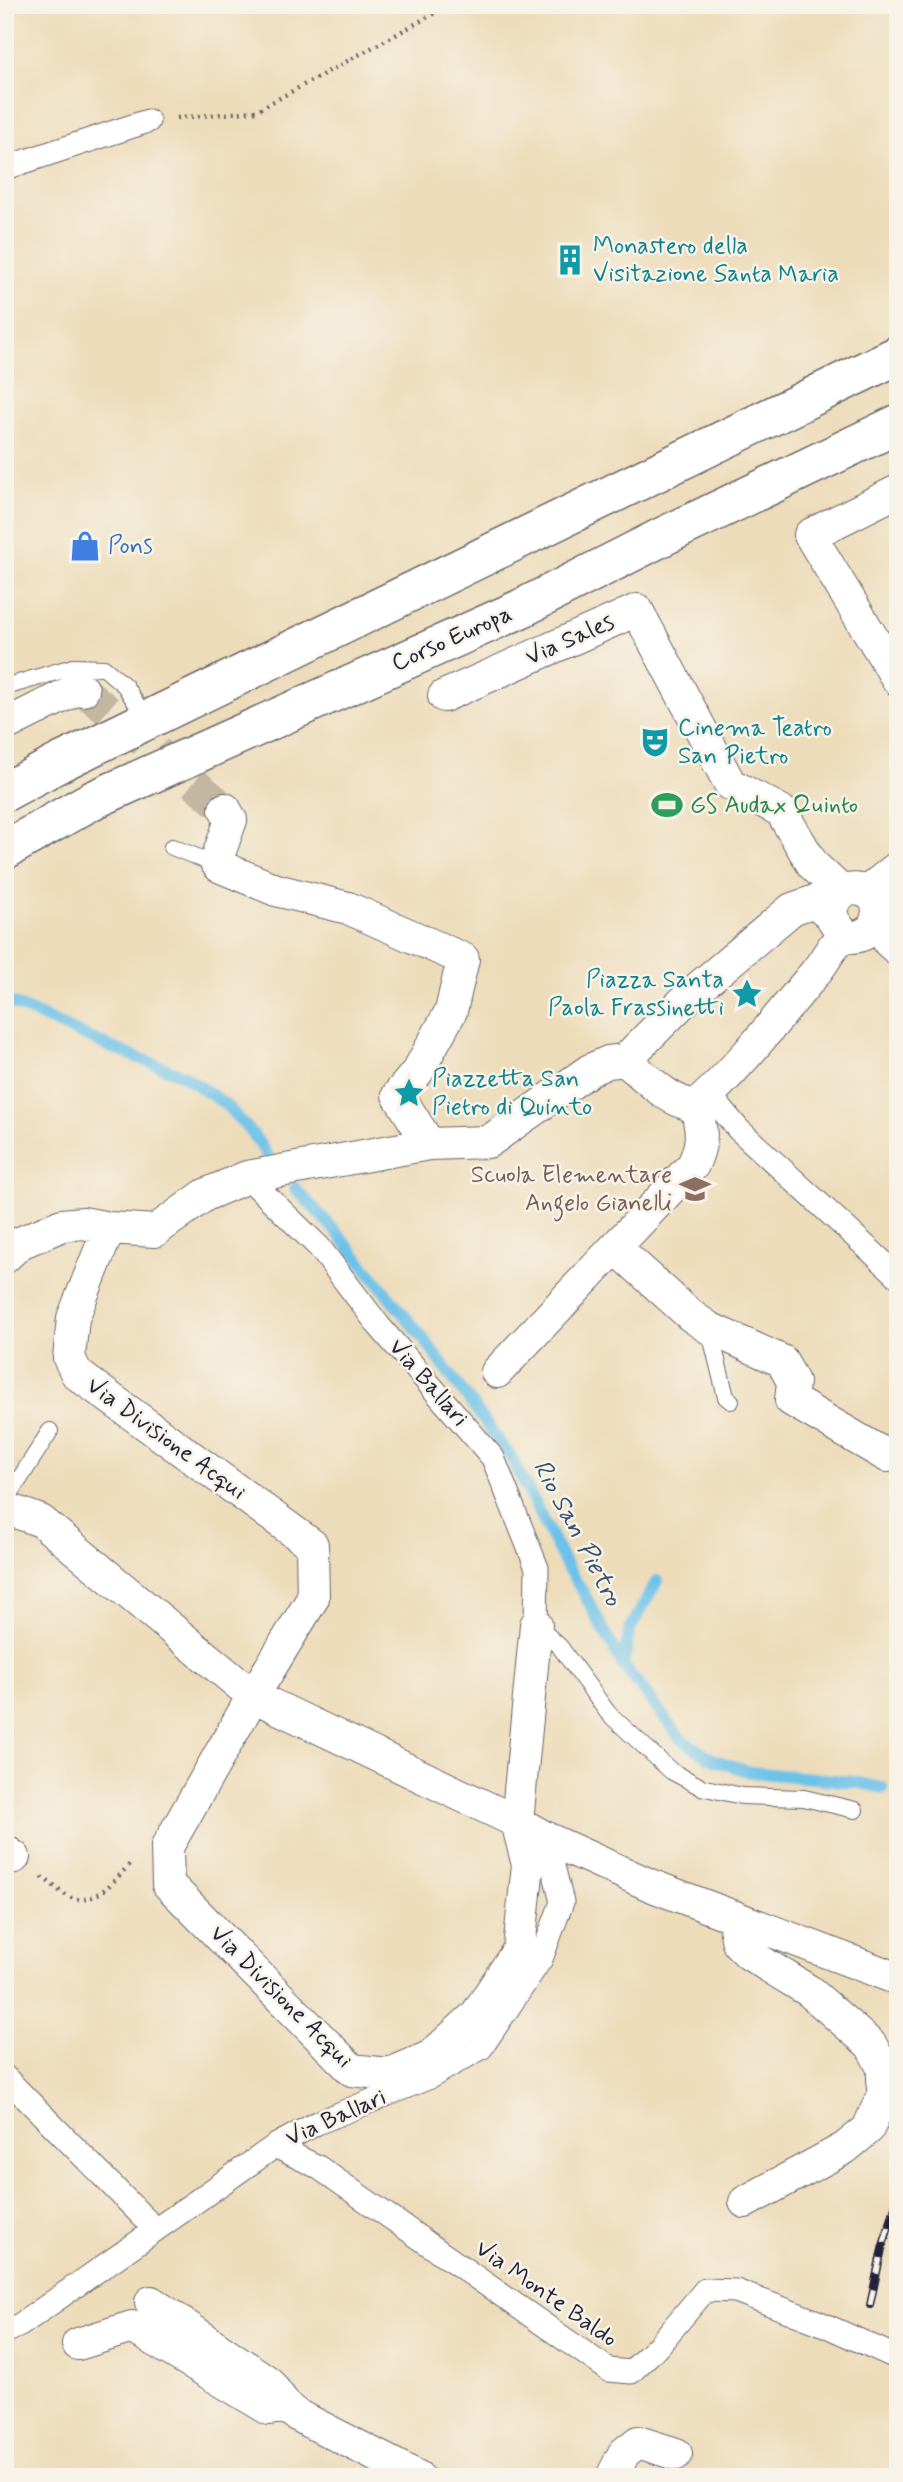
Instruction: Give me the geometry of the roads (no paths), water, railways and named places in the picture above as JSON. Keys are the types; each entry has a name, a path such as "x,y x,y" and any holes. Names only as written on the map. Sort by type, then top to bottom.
{"main road":[{"path":"10,784 898,355"},
{"name":"Corso Europa","path":"5,850 91,801 520,609 662,537 898,424"}],"street":[{"path":"5,168 148,121"},
{"path":"898,491 810,535 898,680"},
{"name":"Via Sales","path":"444,695 636,610 730,783 782,811 813,865 852,911"},
{"path":"5,725 77,689 83,690"},
{"path":"225,809 231,820 217,856 217,865 276,890 348,908 463,959 451,1011 418,1071 398,1095 429,1144"},
{"path":"625,1060 672,1099 682,1104 702,1100 818,970 852,911 898,867"},
{"path":"5,1257 20,1243 62,1225 83,1223 155,1231 205,1195 247,1177 429,1144 488,1142 590,1070 608,1062 625,1060 691,994 792,909 814,901 852,911 898,950"},
{"path":"497,1373 693,1165 701,1148 702,1100"},
{"path":"702,1100 738,1129 898,1276"},
{"name":"Via Ballari","path":"247,1177 320,1247 379,1326 494,1458 537,1567 536,1625 517,1822"},
{"name":"Via Divisione Acqui","path":"109,1228 73,1318 69,1358 77,1374 312,1545 313,1598 253,1696 167,1847 168,1884 352,2070 388,2074 430,2057 476,2015 519,1949 528,1865 517,1822"},
{"path":"616,1248 690,1315 709,1328 782,1361 793,1382 791,1400 887,1455"},
{"path":"5,1508 41,1521 253,1696 517,1822 545,1838 650,1885 898,1979"},
{"name":"Via Ballari","path":"5,2332 20,2325 275,2146 317,2123 430,2077 481,2048 541,1959 562,1902 545,1838"},
{"path":"733,1916 738,1943 749,1954 809,1991 871,2045 883,2068 883,2095 869,2129 845,2148 745,2202"},
{"path":"5,2077 155,2229"},
{"name":"Via Monte Baldo","path":"275,2146 318,2167 609,2370 631,2372 658,2346 705,2290 736,2291 898,2357"},
{"path":"151,2302 268,2382 286,2406 297,2415 418,2477"},
{"path":"78,2344 132,2327 269,2409 286,2406"},
{"path":"612,2477 624,2453 638,2442 676,2454"}],"lane":[{"path":"5,687 74,667 104,668 125,686 147,720"},
{"path":"172,847 217,865"},
{"path":"709,1328 726,1397 731,1401"},
{"path":"5,1502 50,1431"},
{"path":"536,1625 560,1647 608,1713 671,1771 701,1787 732,1794 804,1798 855,1810"}],"waterway":[{"path":"5,1000 110,1047 183,1075 225,1104 253,1134 275,1167"},
{"name":"Rio San Pietro","path":"295,1188 340,1236 423,1338 511,1457 568,1569 623,1665 681,1739 712,1759 750,1772 855,1782 883,1788"},
{"path":"623,1665 630,1629 657,1581"}],"tunnel":[{"path":"83,690 225,809"}],"railway":[{"path":"870,2305 882,2249 898,2197"}],"place":[{"name":"Monastero della Visitazione Santa Maria","path":"570,260"},
{"name":"Pons","path":"85,546"},
{"name":"Cinema Teatro San Pietro","path":"655,742"},
{"name":"GS Audax Quinto","path":"667,805"},
{"name":"Piazza Santa Paola Frassinetti","path":"747,994"},
{"name":"Piazzetta San Pietro di Quinto","path":"409,1093"},
{"name":"Scuola Elementare Angelo Gianelli","path":"695,1189"}]}
